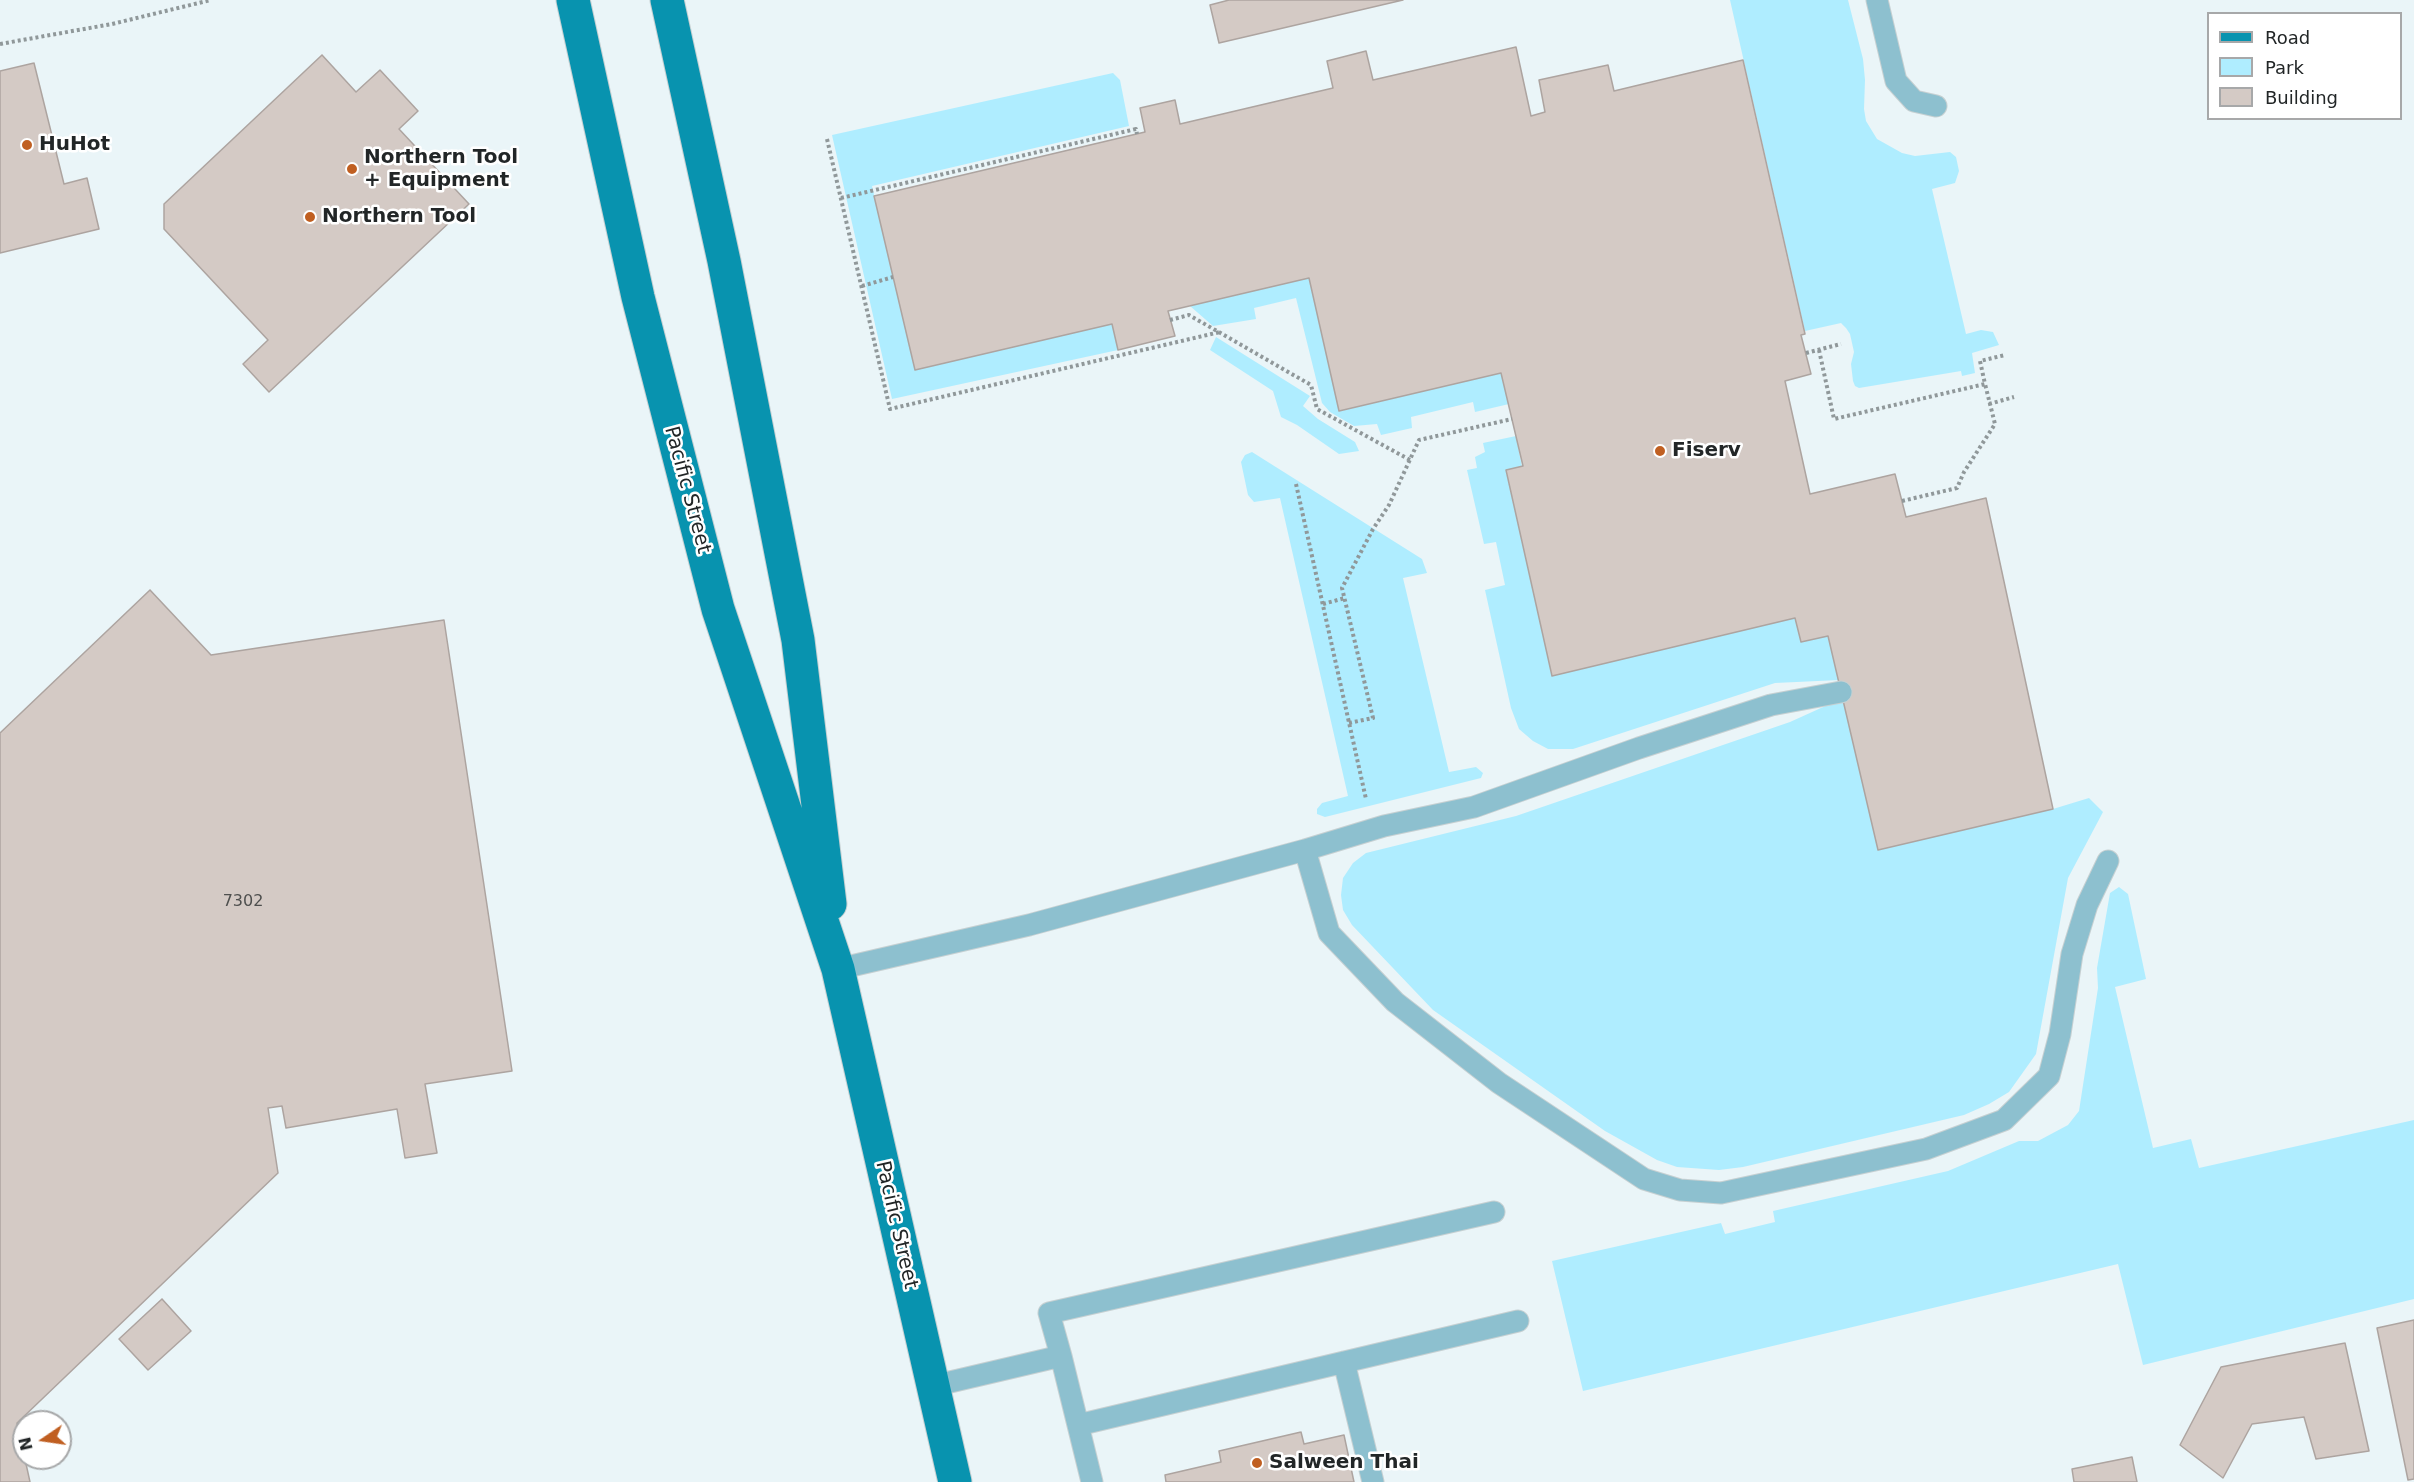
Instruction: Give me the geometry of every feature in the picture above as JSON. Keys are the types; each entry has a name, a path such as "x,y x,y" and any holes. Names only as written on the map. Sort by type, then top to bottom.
{"main road":[{"name":"Pacific Street","path":"573,0 638,297 718,609 838,969 955,1482"},
{"name":"Pacific Street","path":"667,0 726,273 798,640 838,969"}],"lane":[{"path":"1876,0 1896,81 1914,101 1936,106"},
{"path":"838,969 1029,925 1305,850 1384,826 1474,807 1639,748 1771,705 1841,692"},
{"path":"1305,850 1329,933 1395,1002 1499,1083 1644,1179 1680,1190 1721,1193 1926,1149 2004,1120 2049,1077 2060,1034 2072,954 2087,905 2108,861"},
{"path":"1092,1482 1049,1313 1494,1212"},
{"path":"1078,1425 1518,1321"},
{"path":"933,1386 1061,1356"},
{"path":"1344,1362 1372,1482"}],"path":[{"path":"0,44 112,24 211,0"},
{"path":"841,198 1136,129 1137,134"},
{"path":"827,140 891,408 1220,332"},
{"path":"861,286 893,278"},
{"path":"1170,320 1189,315 1311,385 1317,409 1410,460"},
{"path":"1806,353 1841,345"},
{"path":"1819,350 1834,419 1985,384"},
{"path":"1902,501 1957,488 1964,472 1995,424 1980,361 2005,355"},
{"path":"1989,404 2014,398"},
{"path":"1349,723 1373,718 1342,588 1389,505 1419,440 1512,419"},
{"path":"1296,484 1368,806"},
{"path":"1323,604 1345,598"}],"green space":[{"path":"1730,0 1848,0 1863,59 1866,121 1877,139 1902,153 1915,156 1950,152 1956,157 1959,171 1955,183 1932,189 1966,334 1981,330 1993,332 1999,345 1972,353 1975,373 1962,376 1961,371 1859,388 1853,381 1851,364 1854,352 1850,334 1846,328 1841,323 1805,331"},
{"path":"1113,73 1120,80 1129,126 872,186 915,370 1112,324 1118,350 892,399 832,135"},
{"path":"1309,278 1340,411 1501,373 1509,404 1475,412 1473,402 1411,417 1412,428 1381,435 1377,424 1354,426 1330,412 1322,403 1296,298 1254,308 1256,319 1213,326 1190,306"},
{"path":"1216,337 1310,396 1303,406 1318,419 1355,442 1359,451 1339,454 1297,425 1281,417 1273,391 1210,350"},
{"path":"1516,436 1522,467 1506,471 1552,676 1795,618 1801,642 1828,636 1839,680 1775,683 1573,749 1548,749 1533,741 1519,729 1511,708 1485,590 1505,585 1496,542 1484,544 1467,470 1477,468 1475,457 1485,452 1483,443"},
{"path":"1252,452 1422,559 1427,573 1403,578 1449,772 1476,767 1483,773 1481,778 1325,817 1317,814 1317,809 1322,803 1348,796 1280,498 1254,502 1248,495 1241,462 1245,455"},
{"path":"1843,698 1878,850 2053,809 2089,798 2103,812 2068,878 2036,1054 2009,1092 1964,1115 1743,1167 1719,1170 1677,1167 1657,1160 1605,1131 1433,1010 1352,925 1343,910 1341,895 1343,878 1353,863 1366,853 1516,816 1790,722"},
{"path":"2119,887 2128,894 2146,979 2115,987 2153,1148 2191,1139 2199,1168 2414,1120 2414,1299 2143,1365 2118,1264 1583,1391 1552,1261 1721,1223 1725,1234 1775,1222 1773,1211 1948,1171 2019,1141 2038,1141 2068,1125 2079,1111 2098,988 2097,968 2110,893"}],"building":[{"path":"1229,0 1403,0 1219,43 1210,5"},
{"name":"Fiserv","path":"1516,47 1531,116 1545,112 1539,80 1608,65 1614,91 1743,60 1805,334 1801,335 1811,374 1785,381 1810,494 1895,474 1906,517 1986,498 2053,809 1878,850 1828,636 1801,642 1795,618 1552,676 1506,470 1523,466 1501,373 1339,411 1309,278 1168,311 1175,336 1118,350 1112,324 915,370 874,196 1145,132 1140,108 1175,100 1180,124 1333,88 1327,61 1366,51 1373,80"},
{"name":"Northern Tool","path":"322,55 356,92 380,70 418,111 399,129 469,204 269,392 243,364 268,340 164,229 164,204"},
{"name":"HuHot","path":"34,63 64,184 87,178 99,229 0,253 0,71"},
{"path":"150,590 211,655 444,620 512,1071 425,1084 437,1153 405,1158 397,1109 286,1128 282,1106 268,1108 278,1173 31,1410 12,1410 12,1470 27,1470 30,1482 0,1482 0,733"},
{"path":"162,1299 191,1331 148,1370 119,1339"},
{"path":"2414,1320 2414,1479 2408,1480 2377,1328"},
{"path":"2345,1343 2369,1451 2316,1459 2304,1417 2252,1424 2223,1478 2180,1445 2221,1367"},
{"path":"1301,1432 1304,1444 1344,1435 1354,1482 1166,1482 1165,1475 1221,1462 1219,1451"},
{"path":"2132,1457 2137,1482 2074,1482 2072,1469"}],"place":[{"name":"HuHot","path":"27,145"},
{"name":"Northern Tool + Equipment","path":"352,169"},
{"name":"Northern Tool","path":"310,217"},
{"name":"Fiserv","path":"1660,451"},
{"name":"Salween Thai","path":"1257,1463"}]}
